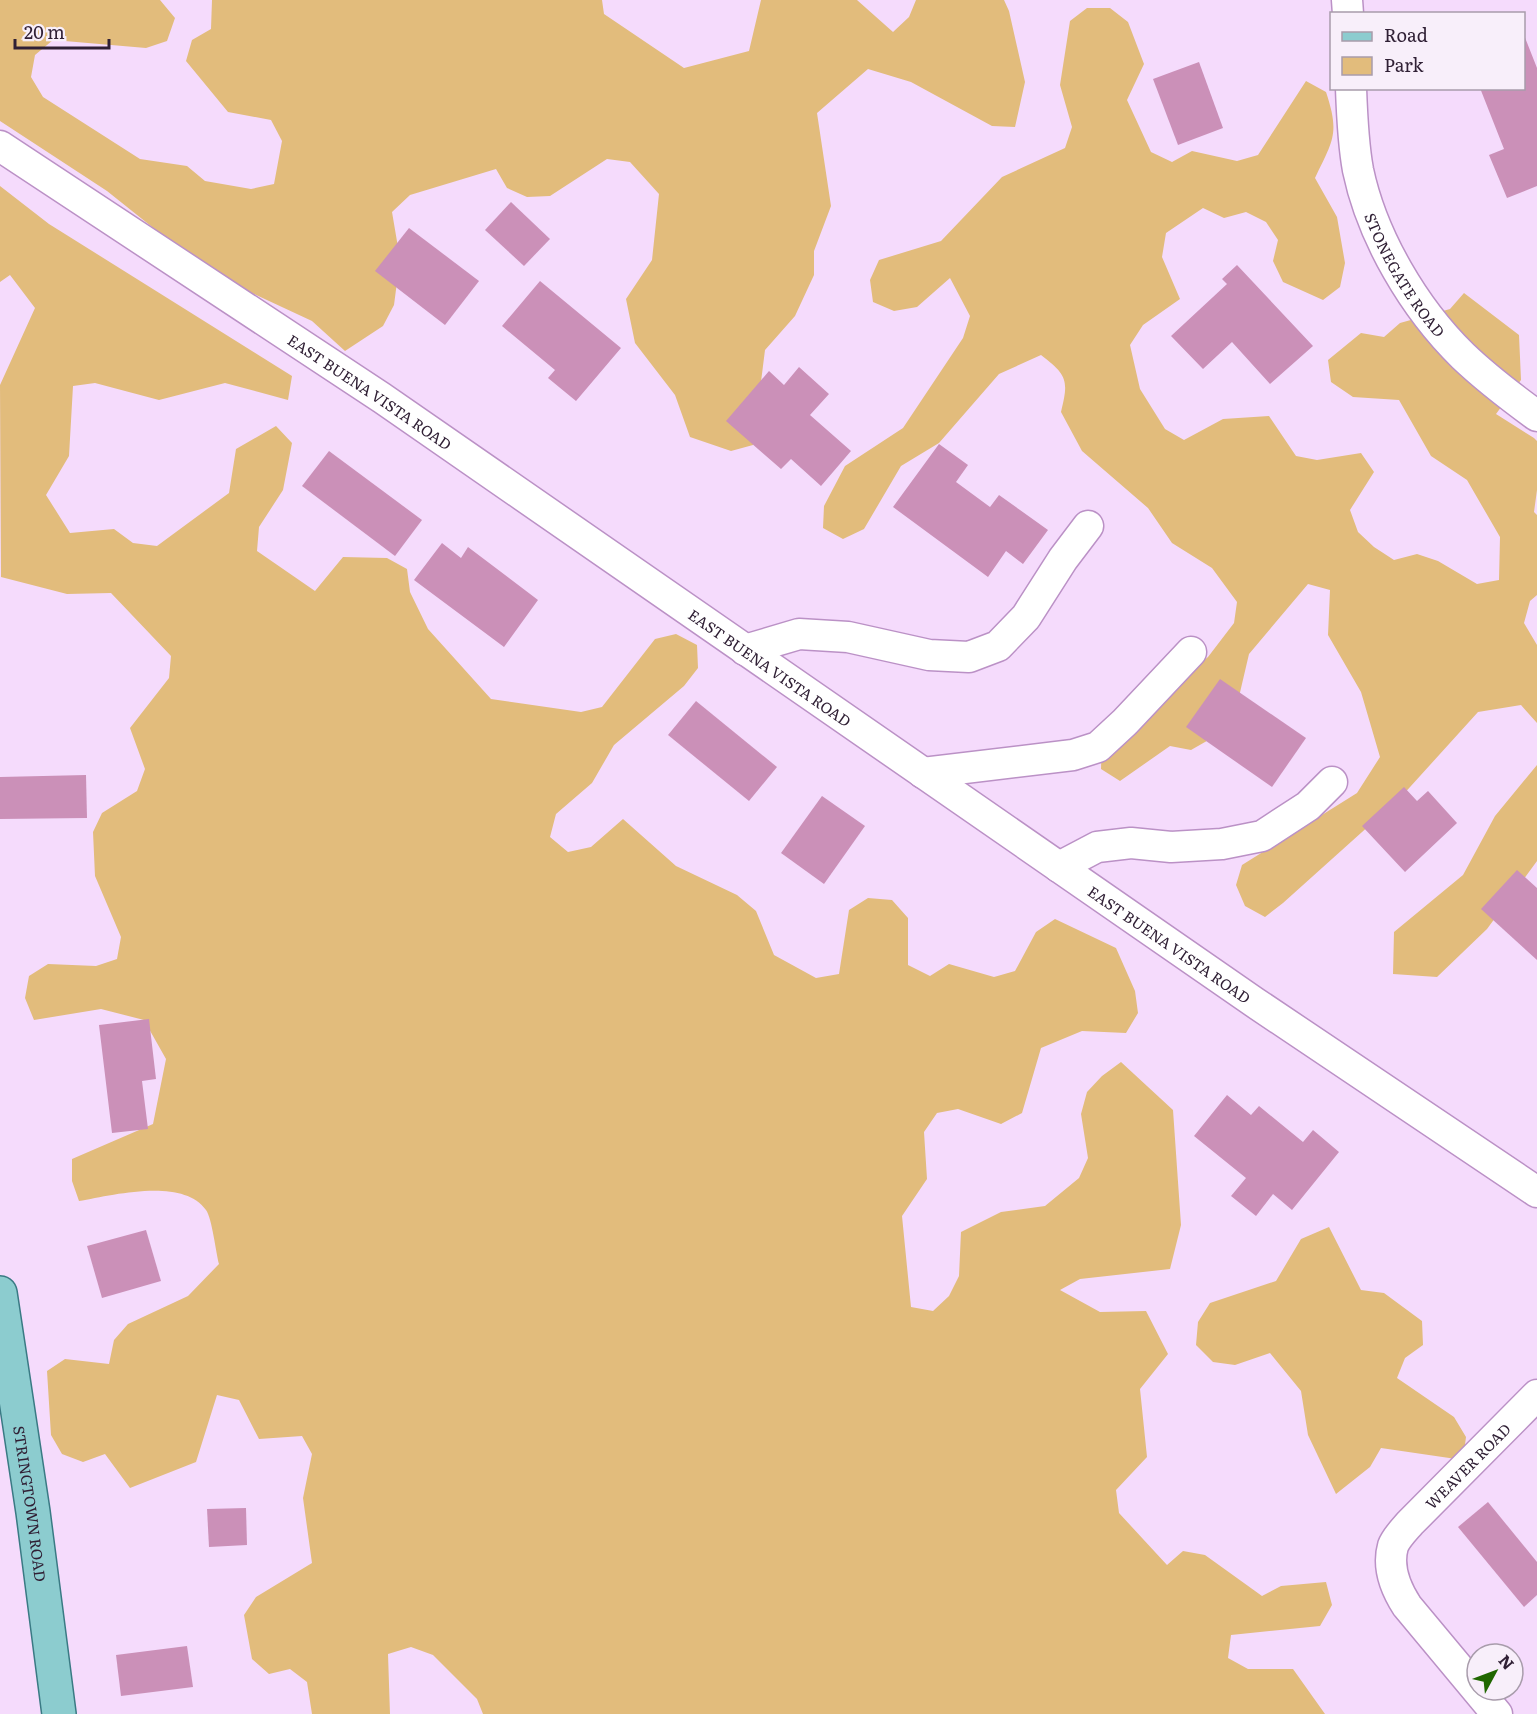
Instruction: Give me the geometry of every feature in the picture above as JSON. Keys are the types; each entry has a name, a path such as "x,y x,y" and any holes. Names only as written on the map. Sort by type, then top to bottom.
{"main road":[{"name":"STRINGTOWN ROAD","path":"0,1293 9,1404 59,1714"}],"street":[{"name":"STONEGATE ROAD","path":"1351,90 1353,134 1358,170 1374,223 1394,264 1438,327 1461,354 1495,385 1537,416"},
{"name":"EAST BUENA VISTA ROAD","path":"0,146 382,398 1254,1002 1537,1192"},
{"path":"745,650 799,634 848,637 929,655 969,657 998,646 1026,617 1063,559 1088,526"},
{"path":"923,773 1073,755 1098,747 1125,722 1191,652"},
{"path":"1059,867 1097,847 1131,843 1171,847 1222,844 1263,836 1308,806 1332,782"},
{"name":"WEAVER ROAD","path":"1497,1714 1407,1606 1399,1592 1391,1567 1393,1545 1410,1523 1537,1395"}],"green space":[{"path":"0,0 160,0 175,18 167,41 146,48 53,40 35,55 31,77 43,97 140,159 187,166 205,181 251,189 274,184 282,141 271,120 228,112 186,61 192,40 211,29 212,0 602,0 604,14 684,68 749,51 761,0 857,0 893,32 909,17 916,0 1004,0 1009,11 1025,82 1015,127 992,126 911,82 868,69 817,113 831,206 814,251 814,275 795,316 765,350 753,445 731,451 690,437 675,395 635,343 626,299 652,260 659,194 630,162 607,159 550,196 527,197 507,188 496,169 410,195 392,212 400,259 394,305 383,326 345,351 312,321 211,274 107,191 0,121"},
{"path":"1087,8 1110,8 1128,22 1144,64 1127,100 1151,152 1172,162 1192,151 1237,161 1258,155 1306,81 1326,92 1333,118 1330,145 1315,178 1337,217 1345,263 1340,287 1323,300 1283,282 1273,261 1278,240 1266,222 1246,212 1224,218 1203,208 1166,233 1162,257 1180,299 1143,325 1130,345 1140,389 1165,429 1184,440 1223,419 1269,416 1296,456 1317,460 1361,453 1374,472 1350,510 1358,532 1374,547 1394,560 1417,554 1438,561 1477,584 1499,580 1500,537 1467,480 1431,456 1399,400 1353,397 1331,382 1328,360 1361,333 1384,337 1400,323 1450,309 1464,293 1519,335 1521,380 1496,414 1537,441 1537,490 1534,512 1537,515 1537,595 1530,601 1524,623 1537,645 1537,723 1521,705 1478,712 1401,797 1265,917 1245,906 1236,885 1242,865 1357,793 1380,757 1361,692 1328,635 1330,590 1308,584 1249,654 1238,701 1212,738 1191,750 1170,746 1120,781 1101,769 1102,735 1121,705 1151,673 1191,671 1208,657 1234,623 1237,602 1212,568 1172,543 1148,508 1082,451 1061,412 1065,392 1064,379 1050,362 1041,355 999,374 939,443 901,466 864,529 843,539 823,528 824,506 845,466 903,428 963,338 970,316 950,278 917,307 894,311 873,302 870,280 879,260 941,241 1002,177 1065,148 1072,127 1060,85 1070,21"},
{"path":"0,186 49,224 292,376 288,400 225,383 159,400 95,383 73,386 69,456 46,495 70,533 114,529 133,543 157,546 229,493 236,449 276,426 292,443 283,490 259,527 257,551 315,591 343,557 387,558 407,569 410,592 428,629 491,699 581,712 602,707 655,639 676,634 697,645 698,668 684,686 614,745 592,783 556,814 550,837 568,852 591,847 623,819 676,866 737,895 756,911 774,955 816,978 839,974 849,910 868,898 892,900 908,918 908,965 930,976 949,964 994,977 1015,971 1036,932 1055,919 1116,948 1135,991 1138,1013 1126,1033 1082,1031 1041,1048 1022,1113 1001,1124 958,1109 937,1113 924,1132 927,1179 902,1216 911,1307 933,1311 949,1296 959,1276 961,1232 1001,1212 1045,1206 1079,1178 1088,1158 1081,1114 1087,1092 1102,1076 1121,1062 1173,1110 1181,1225 1170,1269 1080,1279 1060,1290 1100,1312 1146,1311 1168,1354 1140,1389 1147,1457 1116,1490 1119,1513 1167,1565 1183,1551 1205,1555 1262,1596 1281,1586 1326,1582 1332,1605 1320,1626 1231,1635 1228,1658 1248,1669 1293,1669 1325,1714 483,1714 477,1699 433,1655 411,1647 388,1654 390,1714 312,1714 307,1682 290,1669 269,1674 252,1659 244,1615 256,1597 312,1563 303,1498 312,1454 302,1436 259,1439 239,1400 217,1395 196,1462 130,1488 105,1454 83,1462 62,1454 51,1435 47,1371 65,1359 109,1364 114,1340 128,1324 188,1296 219,1264 208,1214 195,1200 165,1191 147,1191 79,1201 72,1181 72,1159 153,1124 166,1059 144,1020 101,1009 34,1020 25,998 29,976 48,964 96,966 117,959 121,937 95,876 93,832 102,813 137,791 145,769 130,728 169,678 171,656 111,593 67,594 1,577 0,385 35,308 10,275 0,282"},
{"path":"1537,765 1537,861 1487,929 1437,977 1393,974 1394,932 1463,875 1495,816"},
{"path":"1329,1227 1361,1290 1384,1293 1422,1321 1423,1345 1405,1358 1397,1378 1454,1417 1466,1437 1463,1460 1381,1448 1370,1467 1336,1494 1308,1435 1301,1391 1270,1353 1235,1365 1213,1362 1196,1345 1198,1322 1210,1303 1276,1281 1301,1239"}],"building":[{"path":"1525,38 1537,68 1537,186 1507,198 1489,155 1504,149 1481,90 1525,90"},
{"path":"1199,62 1223,128 1178,145 1153,79"},
{"path":"511,202 550,239 524,266 485,230"},
{"path":"409,228 479,281 445,325 375,271"},
{"path":"1237,265 1313,346 1270,384 1232,342 1203,369 1171,336 1227,284 1222,279"},
{"path":"540,281 621,348 576,401 548,378 555,370 502,326"},
{"path":"799,367 829,394 810,415 851,451 821,486 791,459 781,469 726,421 769,371 784,385"},
{"path":"939,444 968,465 956,482 990,507 999,495 1048,530 1023,564 1006,551 988,577 893,507"},
{"path":"329,451 422,520 395,556 302,486"},
{"path":"442,543 461,558 468,547 538,600 504,647 414,580"},
{"path":"1220,679 1306,738 1272,787 1186,727"},
{"path":"696,701 777,767 749,801 668,735"},
{"path":"86,775 87,818 0,819 0,777"},
{"path":"1404,787 1417,801 1428,791 1457,823 1405,872 1362,826"},
{"path":"822,796 865,826 824,884 781,853"},
{"path":"1517,870 1537,888 1537,960 1481,909"},
{"path":"149,1019 156,1079 142,1081 148,1129 112,1133 99,1025"},
{"path":"1227,1095 1251,1115 1259,1106 1303,1142 1313,1130 1339,1152 1292,1210 1273,1194 1256,1216 1231,1196 1246,1178 1194,1136"},
{"path":"146,1230 161,1281 102,1298 87,1246"},
{"path":"1488,1502 1537,1562 1537,1595 1524,1607 1458,1527"},
{"path":"246,1508 247,1545 209,1547 207,1509"},
{"path":"187,1646 193,1687 121,1696 116,1655"}]}
